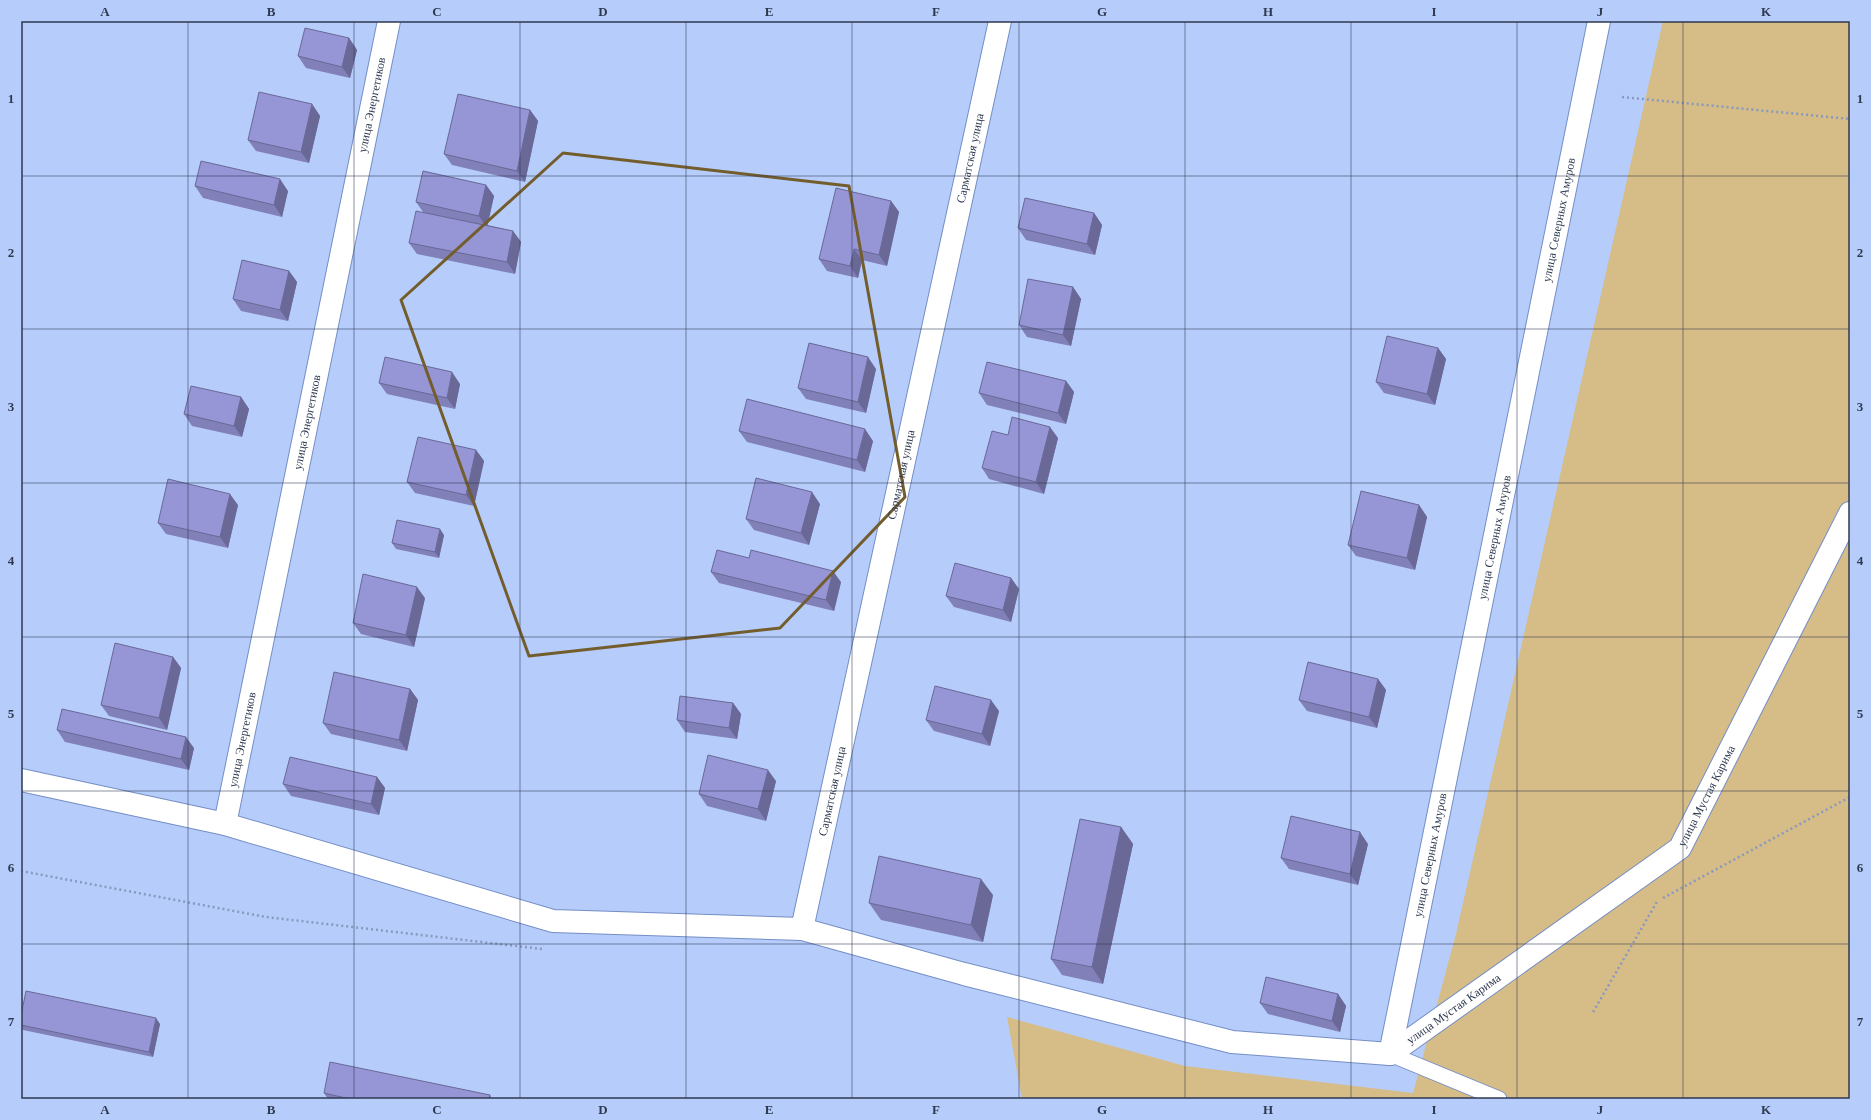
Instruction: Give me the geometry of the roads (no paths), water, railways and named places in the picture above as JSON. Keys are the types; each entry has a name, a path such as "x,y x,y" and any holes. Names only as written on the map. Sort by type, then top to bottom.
{"street":[{"name":"улица Энергетиков","path":"225,824 389,21"},
{"name":"Сарматская улица","path":"802,929 1000,21"},
{"name":"улица Северных Амуров","path":"1390,1054 1599,21"},
{"name":"улица Мустая Карима","path":"1390,1054 1680,848 1850,513"},
{"path":"21,780 225,824 553,921 802,929 964,974 1232,1042 1390,1054"}],"lane":[{"path":"1390,1054 1499,1099"}]}
